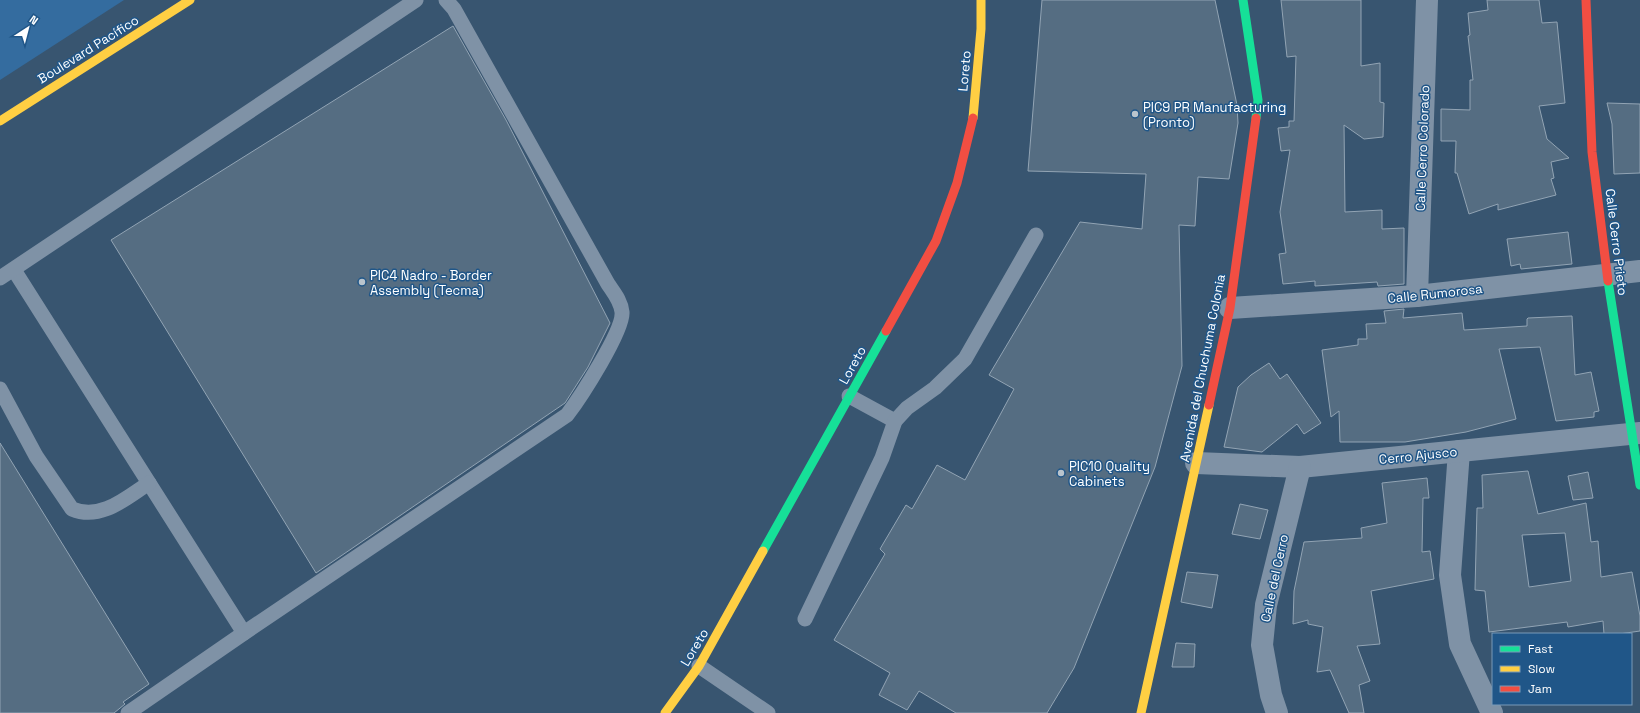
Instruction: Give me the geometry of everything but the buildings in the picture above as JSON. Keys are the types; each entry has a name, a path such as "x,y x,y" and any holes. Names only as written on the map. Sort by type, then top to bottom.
{"street":[{"name":"Boulevard Pacífico","path":"0,121 190,0"},
{"name":"Loreto","path":"665,713 699,666 936,242 957,183 973,123 981,29 981,0"},
{"name":"Avenida del Chuchuma Colonia","path":"1141,713 1230,308 1258,100 1243,0"},
{"name":"Calle Cerro Colorado","path":"1417,296 1427,0"},
{"name":"Calle Cerro Prieto","path":"1586,0 1592,152 1607,274 1636,433 1640,485"},
{"name":"Calle Rumorosa","path":"1230,308 1417,296 1640,271"},
{"name":"Cerro Ajusco","path":"1196,463 1300,467 1636,433"},
{"path":"1459,451 1450,575 1460,644 1492,713"},
{"name":"Calle del Cerro","path":"1276,713 1271,695 1262,645 1266,605 1300,467"}],"lane":[{"path":"0,278 416,0"},
{"path":"128,713 567,415 583,393 620,326 622,312 619,300 604,278 454,9 446,0"},
{"path":"805,619 882,458 895,421 907,408 935,388 965,359 1036,236"},
{"path":"14,270 244,633"},
{"path":"0,389 36,456 72,509 81,512 93,513 115,506 149,483"},
{"path":"849,396 895,421"},
{"path":"699,666 768,713"}],"shaded area":[{"path":"0,0 124,0 0,80"}],"traffic: fast":[{"path":"1243,0 1258,100 1256,118"},
{"path":"1608,281 1640,485"},
{"path":"763,551 886,331"}],"traffic: slow":[{"path":"0,121 190,0"},
{"path":"973,118 981,29 981,0"},
{"path":"1141,713 1209,405"},
{"path":"665,713 699,666 763,551"}],"traffic: jam":[{"path":"1586,0 1592,152 1608,281"},
{"path":"886,331 936,241 957,183 973,118"},
{"path":"1209,405 1230,308 1256,118"}],"place":[{"name":"PIC9 PR Manufacturing (Pronto)","path":"1135,114"},
{"name":"PIC4 Nadro - Border Assembly (Tecma)","path":"362,282"},
{"name":"PIC10 Quality Cabinets","path":"1061,473"}]}
